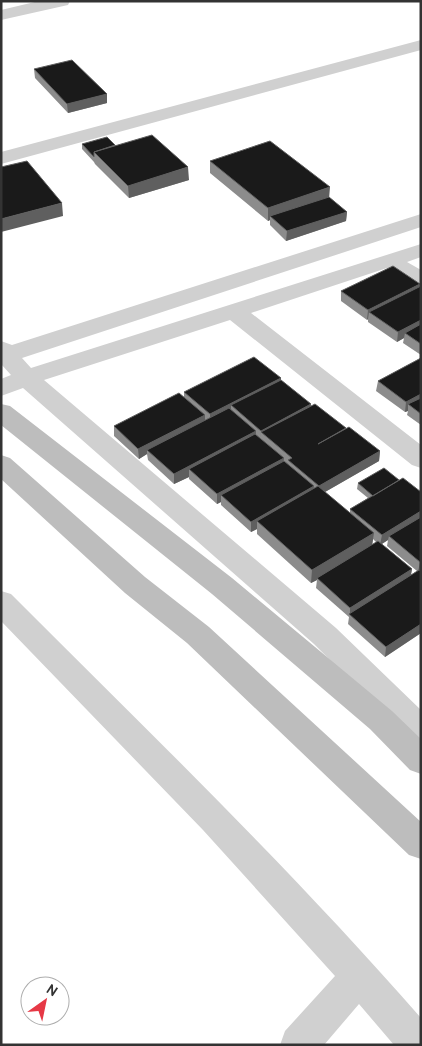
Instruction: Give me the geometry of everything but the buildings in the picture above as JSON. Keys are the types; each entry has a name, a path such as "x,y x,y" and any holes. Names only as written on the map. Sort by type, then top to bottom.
{"main road":[{"path":"1,412 222,586 381,720 421,760"},
{"path":"1,464 135,585 198,635 421,844"}],"street":[{"path":"1,15 62,1"},
{"path":"1,158 421,45"},
{"path":"421,220 3,353 14,383 325,636 421,731"},
{"path":"14,383 421,250"},
{"path":"390,260 421,280"},
{"path":"235,312 421,459"},
{"path":"1,602 220,824 360,975 419,1045"},
{"path":"299,1045 360,975"}]}
